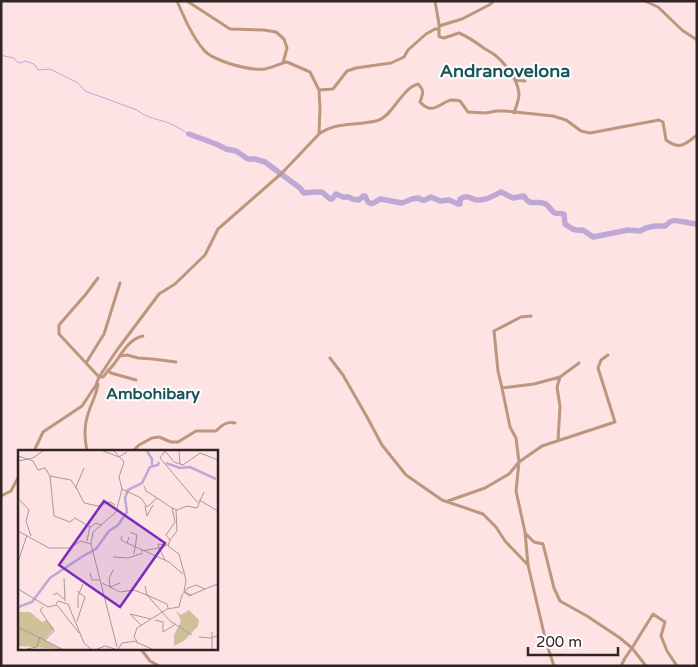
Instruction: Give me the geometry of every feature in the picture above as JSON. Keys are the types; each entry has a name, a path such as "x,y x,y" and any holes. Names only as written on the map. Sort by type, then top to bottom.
{"street":[{"path":"176,1 203,50 214,59 254,69 265,69 287,62 310,72 319,90 319,134"},
{"path":"187,1 230,29 276,32 284,39 287,48 283,63"},
{"path":"435,1 440,38 461,33 474,40 494,54 515,80 519,97 514,113"},
{"path":"319,90 333,89 348,71 391,63 404,57 408,50 426,34 462,19 494,1"},
{"path":"646,1 658,7 682,30 697,40"},
{"path":"515,80 525,81"},
{"path":"34,450 43,432 82,406 117,350 159,294 174,284 204,255 218,229 280,174 319,134 332,126 380,120 412,86 418,84 422,88 423,94 420,102 424,106 433,108 455,100 460,101 468,112 505,111 559,118 566,120 580,131 590,132 601,132 659,120 663,122 666,140 672,145 678,146 689,142 697,135"},
{"path":"87,450 85,424 98,388 99,377 59,334 59,325 98,278"},
{"path":"86,363 104,334 120,283"},
{"path":"531,316 521,317 494,331 498,371 510,427 516,438 519,462 516,491 525,532 528,565 546,642 554,666"},
{"path":"99,377 103,377 137,337 143,336"},
{"path":"120,356 127,355 176,362"},
{"path":"448,501 485,488 509,474 519,462 542,446 615,422 598,368 601,360 608,355"},
{"path":"330,358 343,375 382,446 406,476 442,500 483,514 528,565"},
{"path":"502,388 534,384 560,377 579,363"},
{"path":"108,370 111,373 136,380"},
{"path":"558,441 560,406 557,387 560,377"},
{"path":"134,450 152,438 158,437 171,442 178,442 196,431 216,431 222,424 235,423"},
{"path":"1,496 11,491 18,478"},
{"path":"525,532 534,542 543,544 554,588 560,600 620,638 632,648 646,666"},
{"path":"621,666 653,614 665,622 661,636 666,651 677,666"},
{"path":"142,650 150,661 159,666"}],"waterway":[{"path":"1,53 4,56 14,58 17,62 25,61 34,64 38,70 50,69 78,83 85,91 171,124 189,134"},
{"path":"189,134 226,149 236,151 248,159 265,162 304,193 322,192 330,199 336,194 359,200 365,196 371,204 380,199 402,203 412,199 425,200 431,197 440,201 449,200 460,204 460,199 463,197 482,200 501,192 513,198 524,196 529,202 546,204 554,212 564,214 567,226 575,230 583,230 593,237 628,230 640,231 655,226 665,226 674,221 697,224"}],"district":[{"name":"Andranovelona","path":"505,71"},
{"name":"Ambohibary","path":"153,393"}]}
